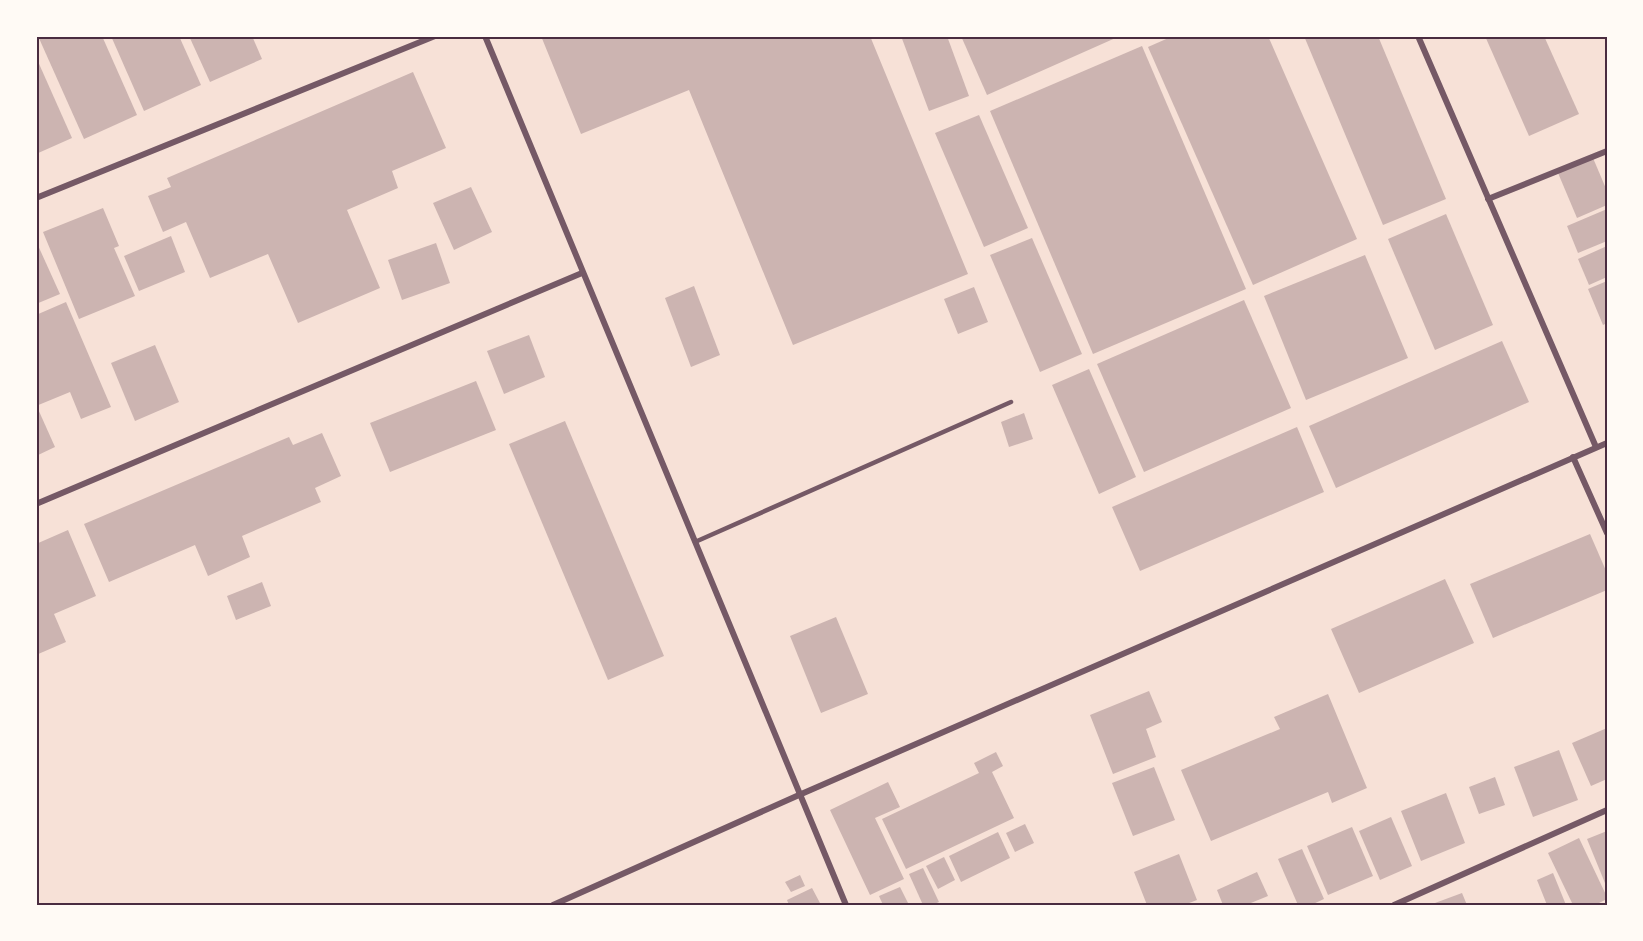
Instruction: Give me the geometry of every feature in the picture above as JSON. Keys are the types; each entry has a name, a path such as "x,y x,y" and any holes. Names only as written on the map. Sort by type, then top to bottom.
{"street":[{"path":"36,198 435,36"},
{"path":"485,36 846,905"},
{"path":"1418,36 1596,447"},
{"path":"1488,199 1607,151"},
{"path":"36,504 582,273"},
{"path":"553,905 1607,442"},
{"path":"1573,457 1607,533"},
{"path":"1394,905 1607,810"}],"lane":[{"path":"695,542 1011,402"}],"building":[{"path":"38,36 102,36 137,115 84,139"},
{"path":"111,36 179,36 201,85 144,111"},
{"path":"189,36 252,36 262,59 210,82"},
{"path":"541,36 870,36 968,274 793,345 689,90 581,134"},
{"path":"901,36 947,36 969,96 929,111"},
{"path":"961,36 1120,36 987,95"},
{"path":"1173,36 1268,36 1357,239 1253,285 1148,47"},
{"path":"1304,36 1378,36 1446,199 1383,225"},
{"path":"1485,36 1544,36 1579,114 1529,136"},
{"path":"1142,46 1246,289 1093,354 990,111"},
{"path":"36,57 72,138 36,154"},
{"path":"413,72 446,148 392,171 398,188 347,210 380,288 298,323 268,254 210,278 186,222 163,232 148,196 171,187 167,178"},
{"path":"979,115 1028,228 984,247 935,133"},
{"path":"1593,158 1607,191 1607,205 1577,218 1558,173"},
{"path":"471,187 492,232 454,250 433,203"},
{"path":"103,208 119,246 114,248 135,296 79,319 43,232"},
{"path":"1607,209 1607,241 1578,253 1567,226"},
{"path":"1446,214 1493,325 1435,350 1388,239"},
{"path":"171,236 185,272 139,291 124,256"},
{"path":"1032,238 1082,354 1040,372 990,255"},
{"path":"36,241 60,294 36,304"},
{"path":"436,243 450,283 402,300 388,260"},
{"path":"1607,246 1607,277 1589,285 1578,259"},
{"path":"1365,255 1408,358 1306,400 1264,296"},
{"path":"1607,281 1607,323 1603,325 1588,289"},
{"path":"694,286 720,355 691,367 665,298"},
{"path":"974,287 988,322 958,334 944,299"},
{"path":"1244,300 1291,408 1144,472 1097,364"},
{"path":"66,302 111,407 81,419 70,392 36,406 36,315"},
{"path":"529,335 545,377 504,394 487,351"},
{"path":"1502,341 1529,402 1336,488 1309,426"},
{"path":"155,345 179,402 135,421 111,363"},
{"path":"1089,369 1136,477 1099,494 1052,385"},
{"path":"476,381 496,430 390,472 370,423"},
{"path":"38,409 55,447 36,456 36,411"},
{"path":"1024,413 1033,439 1009,447 1001,422"},
{"path":"565,421 664,656 608,680 509,444"},
{"path":"1297,427 1324,492 1140,571 1112,507"},
{"path":"322,433 341,476 315,488 321,502 242,536 250,557 208,576 195,545 109,582 84,524 289,437 293,445"},
{"path":"68,530 96,596 54,614 66,642 36,655 36,544"},
{"path":"1590,534 1607,573 1607,590 1493,638 1470,584"},
{"path":"1445,579 1474,643 1359,693 1331,629"},
{"path":"262,582 271,606 236,620 227,596"},
{"path":"836,617 868,694 821,713 790,636"},
{"path":"1149,691 1162,722 1146,729 1156,757 1113,774 1090,715"},
{"path":"1328,694 1367,788 1332,803 1328,792 1211,841 1181,770 1280,729 1274,717"},
{"path":"1607,728 1607,779 1591,786 1572,743"},
{"path":"1559,750 1578,800 1533,817 1514,767"},
{"path":"996,752 1003,766 992,772 1014,818 906,869 882,819 979,773 974,763"},
{"path":"1154,767 1175,820 1133,836 1112,783"},
{"path":"1495,777 1505,805 1479,814 1469,787"},
{"path":"888,782 900,807 875,818 904,879 870,895 830,810"},
{"path":"1446,793 1465,843 1421,861 1401,811"},
{"path":"1391,817 1412,866 1380,880 1359,831"},
{"path":"1025,824 1034,843 1015,852 1006,833"},
{"path":"1352,827 1373,876 1328,895 1307,846"},
{"path":"1607,831 1607,888 1587,839"},
{"path":"998,832 1010,858 961,882 949,856"},
{"path":"1579,838 1607,897 1595,905 1573,905 1548,853"},
{"path":"1302,849 1324,899 1311,905 1298,905 1278,859"},
{"path":"1179,854 1197,900 1184,905 1147,905 1134,872"},
{"path":"944,857 955,880 938,889 926,866"},
{"path":"923,868 939,902 932,905 923,905 909,874"},
{"path":"1257,872 1268,896 1246,905 1223,905 1217,890"},
{"path":"1553,873 1566,905 1547,905 1537,880"},
{"path":"800,875 805,886 791,892 785,882"},
{"path":"900,887 909,905 883,905 879,896"},
{"path":"812,888 820,903 789,905 787,900"},
{"path":"1462,893 1467,905 1435,905 1435,903"}]}
